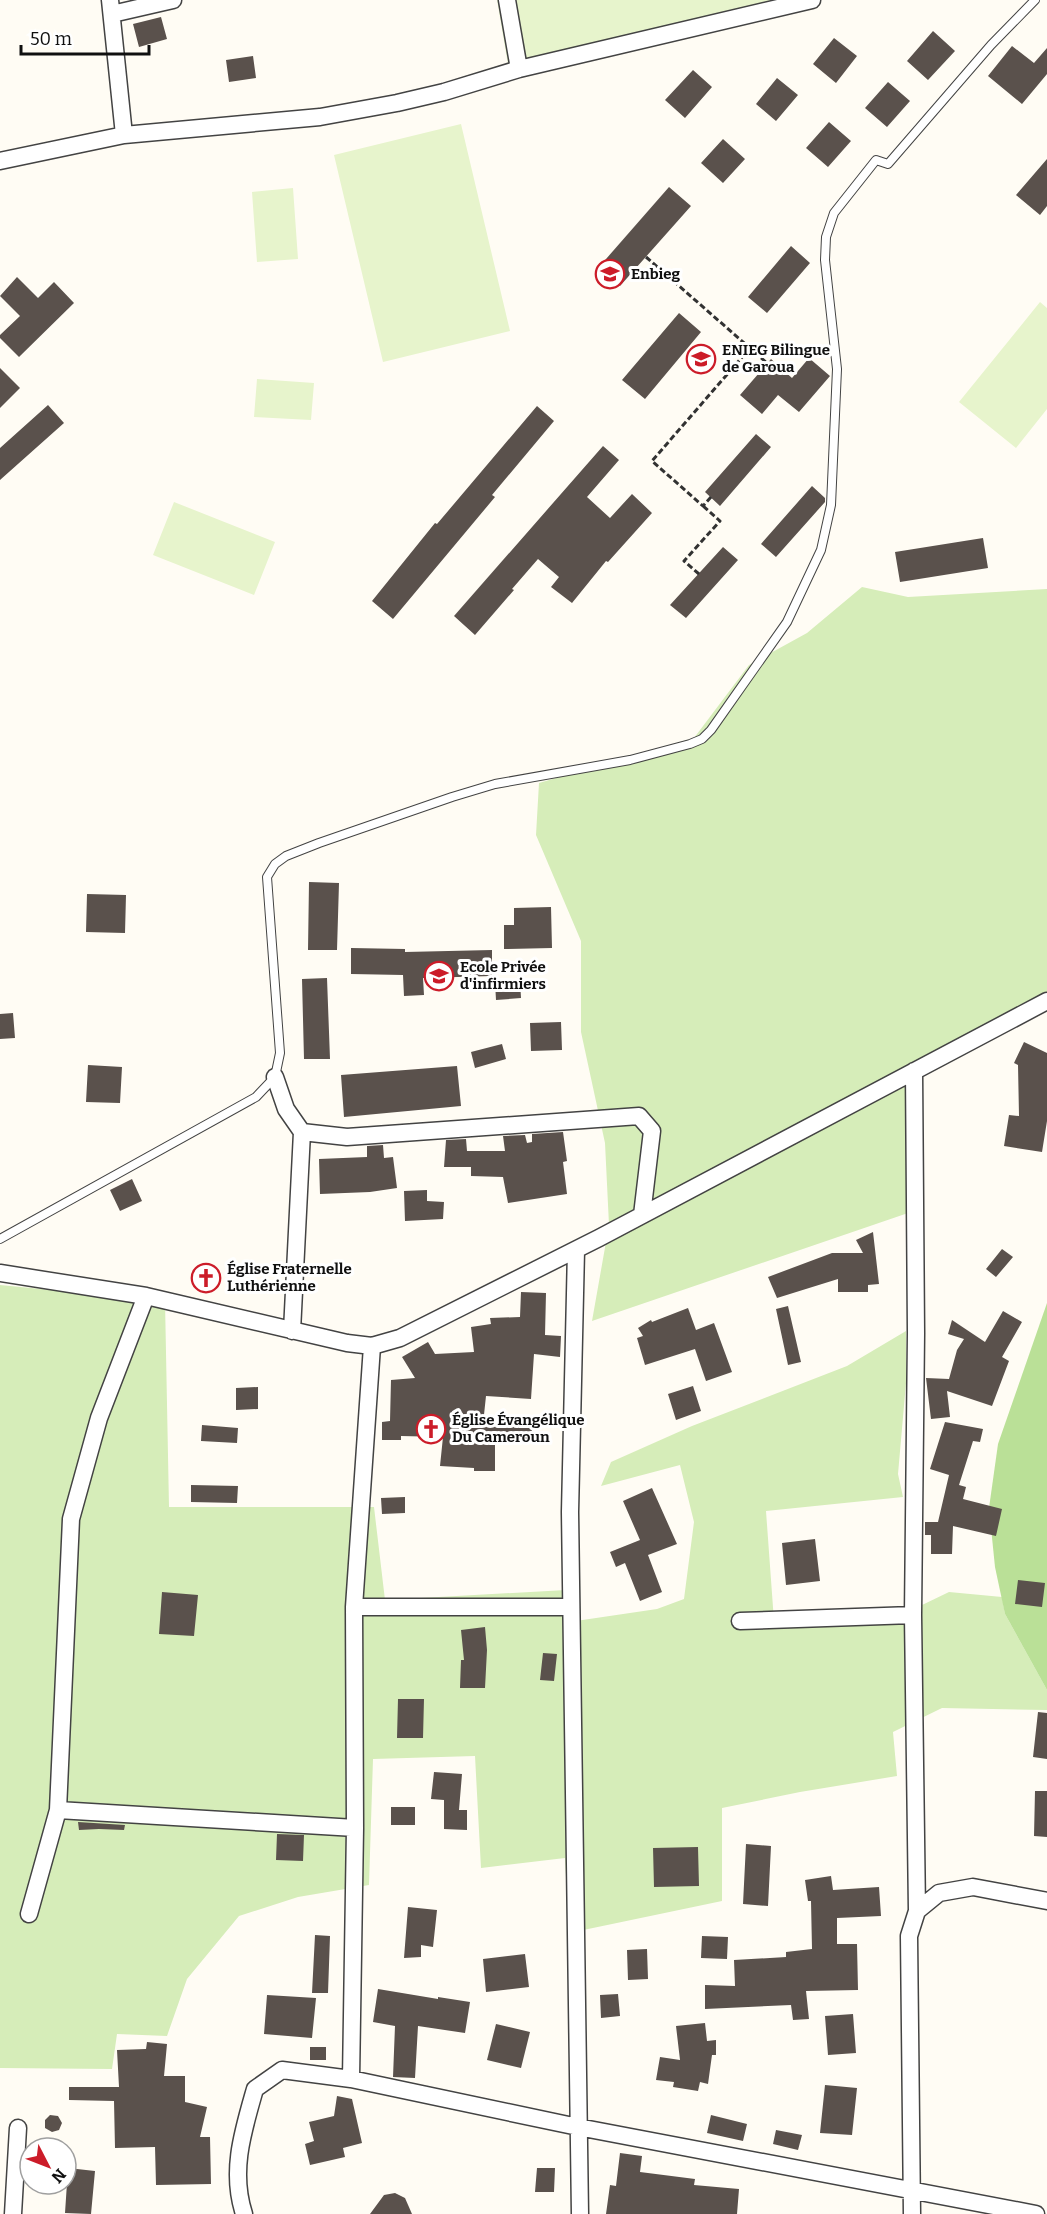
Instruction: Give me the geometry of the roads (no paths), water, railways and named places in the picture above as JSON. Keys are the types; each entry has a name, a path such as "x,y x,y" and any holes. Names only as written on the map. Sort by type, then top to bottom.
{"street":[{"path":"124,135 111,7 173,0"},
{"path":"507,0 519,69"},
{"path":"0,161 124,135 320,117 444,92 519,69 812,0"},
{"path":"0,1274 146,1296 292,1331 372,1346 400,1338 576,1250 914,1071 1044,1006"},
{"path":"912,2214 909,1936 917,1911 913,1615 916,1333 914,1071"},
{"path":"274,1077 286,1109 302,1132 292,1331"},
{"path":"302,1132 347,1137 639,1116 652,1131 642,1215"},
{"path":"576,1250 570,1512 580,2214"},
{"path":"29,1914 58,1810 71,1519 99,1418 146,1296"},
{"path":"351,2079 354,1607 372,1346"},
{"path":"354,1607 571,1607"},
{"path":"740,1621 913,1615"},
{"path":"58,1810 354,1828"},
{"path":"917,1911 939,1893 973,1887 1047,1901"},
{"path":"244,2214 238,2195 240,2145 255,2089 282,2070 351,2079 579,2127 1036,2214"},
{"path":"13,2214 18,2128"}],"lane":[{"path":"0,1239 256,1097 274,1077 280,1053 267,877 275,864 286,856 495,784 630,760 702,739 726,710 787,621 821,550 831,505 837,369 825,260 825,237 834,213 876,160 888,164 991,45 1035,0"}],"place":[{"name":"Enbieg","path":"610,274"},
{"name":"ENIEG Bilingue de Garoua","path":"701,359"},
{"name":"Ecole Privée d'infirmiers","path":"439,976"},
{"name":"Église Fraternelle Luthérienne","path":"206,1278"},
{"name":"Église Évangélique Du Cameroun","path":"431,1429"}]}
